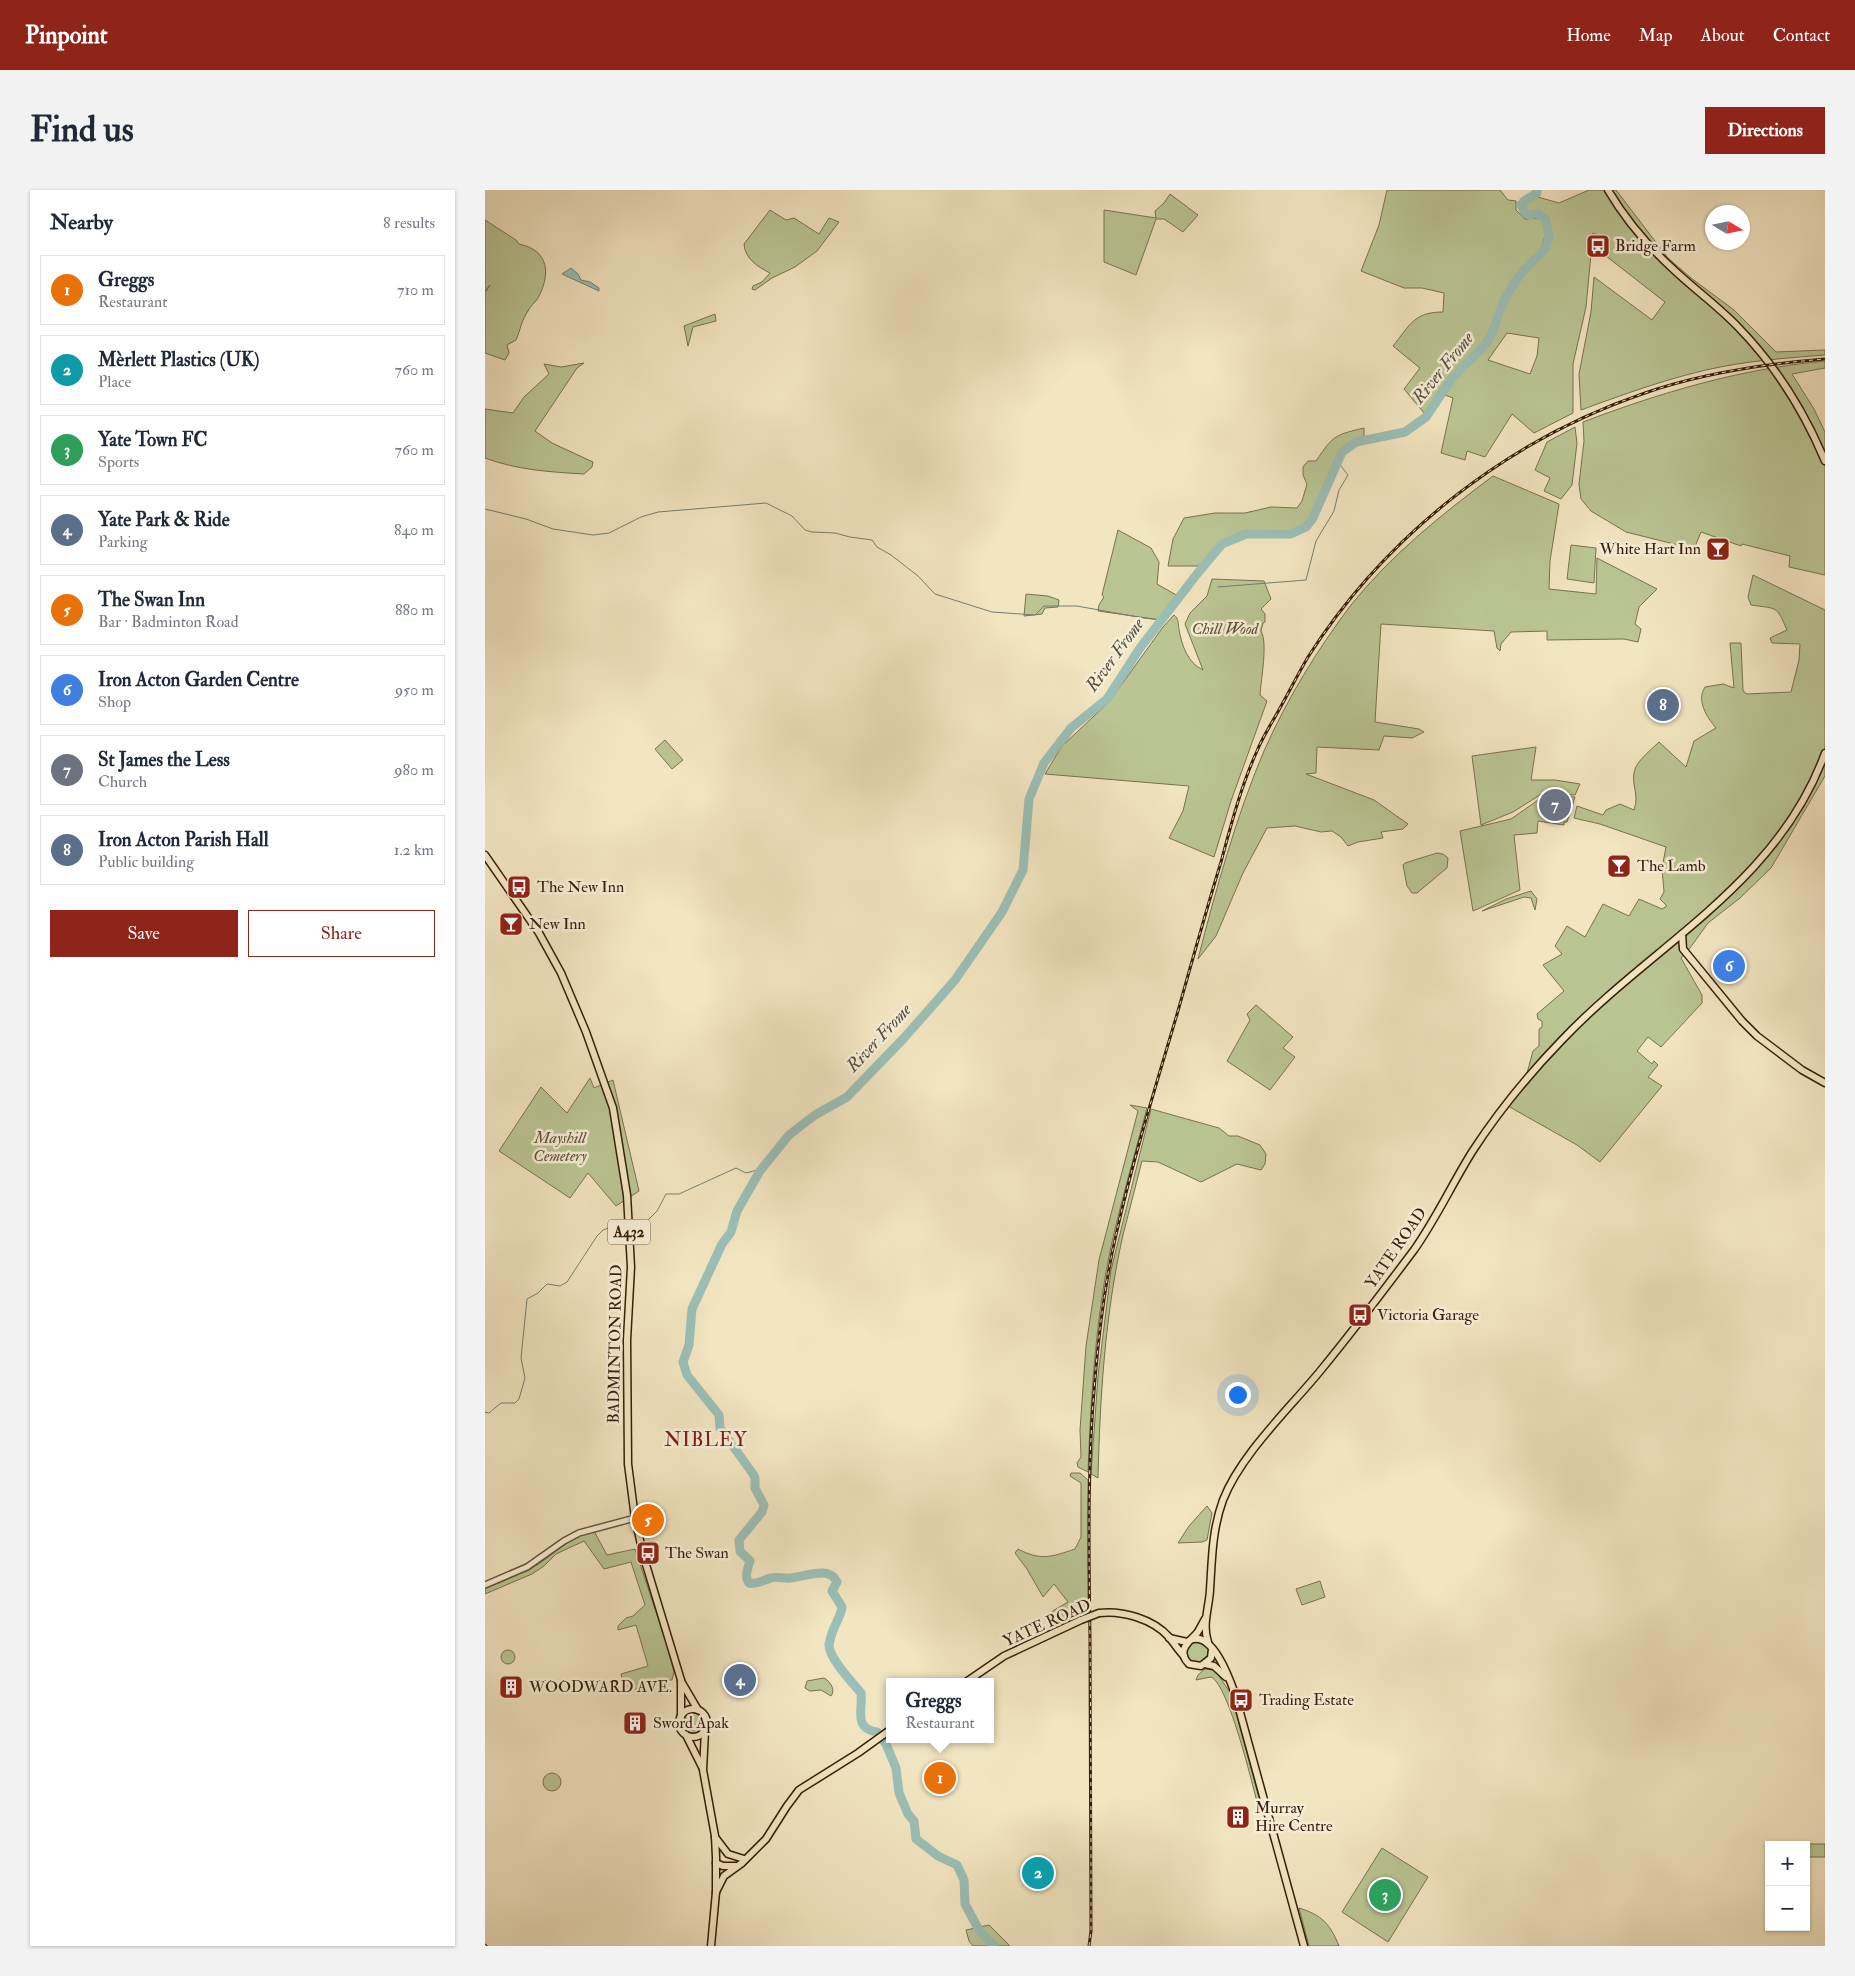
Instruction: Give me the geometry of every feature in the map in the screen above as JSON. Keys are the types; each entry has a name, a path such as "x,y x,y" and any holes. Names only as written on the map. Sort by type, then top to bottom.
{"main road":[{"path":"1607,190 1620,211 1662,258 1737,326 1766,358 1791,393 1806,419 1825,461"},
{"name":"YATE ROAD","path":"1210,1646 1205,1632 1205,1618 1210,1594 1211,1560 1215,1528 1223,1500 1238,1472 1271,1428 1327,1363 1415,1250 1472,1153 1526,1080 1562,1039 1603,1001 1728,895 1777,840 1799,807 1825,753"},
{"name":"BADMINTON ROAD","path":"485,854 539,933 561,972 586,1032 613,1108 628,1211 631,1267 627,1340 627,1438 635,1518 644,1558 681,1680 698,1710"},
{"path":"1682,934 1683,949 1742,1021 1775,1052 1825,1083"},
{"name":"YATE ROAD","path":"972,1678 1004,1656 1081,1620 1099,1614 1114,1612 1135,1617 1149,1623 1169,1638 1184,1656"},
{"name":"YATE ROAD","path":"1169,1638 1189,1641 1205,1618"},
{"path":"1229,1679 1217,1668 1205,1664 1193,1666 1189,1664 1184,1656 1184,1647 1189,1641 1198,1638 1210,1646 1224,1666 1229,1679 1237,1700 1304,1946"},
{"path":"1205,1664 1211,1658 1210,1646"},
{"name":"BADMINTON ROAD","path":"681,1680 681,1717"},
{"path":"703,1770 680,1725 681,1717 688,1710 698,1710 706,1718 707,1725 703,1770 715,1836 716,1863 716,1892 711,1946"},
{"path":"686,1735 695,1737 705,1731"},
{"path":"716,1892 724,1876 751,1855 766,1839 799,1790 886,1733"},
{"path":"715,1836 723,1849 733,1857"},
{"path":"716,1863 719,1859 733,1857 744,1859"},
{"path":"716,1863 723,1866 738,1866"}],"street":[{"path":"485,1585 527,1568 564,1541 579,1533 635,1518"}],"green space":[{"path":"1387,190 1500,190 1508,200 1516,201 1516,210 1525,219 1537,218 1544,222 1546,233 1541,249 1526,264 1507,291 1491,331 1484,342 1448,378 1424,413 1404,389 1420,368 1393,346 1413,321 1425,314 1443,312 1444,293 1422,288 1404,288 1361,271 1379,225"},
{"path":"1589,190 1616,190 1668,258 1734,310 1776,352 1825,350 1825,355 1750,362 1706,370 1658,383 1581,410 1579,374 1591,312 1594,277 1652,320 1665,302 1597,249 1599,236 1593,233 1586,307 1573,364 1573,413 1534,433 1512,414 1485,457 1467,451 1465,460 1441,453 1453,398 1445,395 1454,379 1488,345 1495,334 1505,304 1518,283 1531,266 1549,249 1551,237 1549,220 1539,212 1531,212 1525,209 1526,203 1538,197 1559,203","holes":["1507,333 1539,338 1537,356 1530,374 1488,360"]},
{"path":"1170,194 1198,215 1183,232 1164,219 1156,219 1136,275 1104,262 1104,210 1156,218 1155,211"},
{"path":"770,210 786,220 794,218 819,234 829,218 839,222 817,251 795,267 772,278 755,290 752,289 753,286 762,282 770,273 750,258 744,244"},
{"path":"485,220 516,240 519,244 529,247 536,252 542,257 545,264 546,272 542,289 526,314 516,340 507,345 509,353 505,360 485,353 485,293 490,285 485,291"},
{"path":"715,314 716,321 693,327 688,346 684,326"},
{"path":"1825,361 1825,368 1792,374 1814,409 1825,432 1825,575 1789,567 1790,556 1742,544 1741,546 1701,532 1694,549 1626,532 1591,511 1581,499 1579,484 1584,441 1583,422 1642,401 1702,383 1762,370"},
{"path":"584,363 577,368 535,431 552,443 593,462 592,467 584,474 534,470 485,458 485,409 513,413 524,397 549,374 544,364 561,367"},
{"path":"1575,427 1577,443 1572,485 1561,499 1544,491 1550,478 1535,470 1547,442"},
{"path":"1364,428 1364,440 1356,442 1337,461 1327,488 1306,527 1291,534 1246,534 1222,544 1204,566 1168,566 1173,539 1184,518 1215,513 1245,513 1271,507 1297,508 1302,501 1307,484 1303,475 1303,467 1308,461 1316,461 1326,446 1340,435"},
{"path":"1493,476 1559,504 1550,561 1549,589 1596,594 1597,558 1657,589 1639,607 1635,624 1641,629 1638,642 1624,639 1547,640 1547,631 1511,632 1501,644 1500,651 1497,648 1494,631 1381,624 1375,722 1419,729 1424,732 1412,738 1384,736 1379,750 1317,747 1316,773 1306,774 1374,800 1408,824 1403,829 1381,832 1383,838 1358,842 1348,846 1341,837 1332,831 1321,832 1295,826 1267,828 1243,873 1216,936 1198,959 1227,854 1244,802 1264,751 1303,675 1351,605 1383,569 1436,520"},
{"path":"1118,530 1151,548 1159,562 1157,584 1178,596 1178,600 1161,620 1098,611 1104,597 1102,595"},
{"path":"1571,545 1596,548 1594,583 1567,579"},
{"path":"1753,575 1825,610 1825,776 1771,868 1740,898 1708,923 1681,958 1702,995 1702,1003 1661,1047 1648,1037 1637,1051 1652,1064 1654,1061 1658,1065 1648,1077 1662,1086 1600,1162 1577,1145 1508,1106 1530,1082 1527,1073 1533,1051 1539,1046 1539,1029 1542,1027 1542,1021 1538,1019 1537,1014 1564,991 1543,965 1562,954 1555,946 1567,926 1585,937 1603,904 1629,916 1639,899 1662,909 1667,906 1660,899 1664,892 1662,868 1666,847 1600,824 1574,818 1577,806 1603,815 1606,810 1620,804 1634,810 1636,804 1635,769 1642,758 1659,742 1686,767 1694,741 1716,728 1706,714 1702,703 1705,687 1723,684 1734,688 1730,643 1741,643 1743,691 1747,694 1791,692 1799,660 1800,644 1772,643 1770,638 1787,630 1778,612 1771,608 1751,605 1748,597"},
{"name":"Chill Wood","path":"1212,579 1264,581 1271,599 1261,609 1265,614 1265,622 1261,631 1264,652 1260,695 1267,701 1231,801 1214,857 1169,838 1183,811 1189,786 1045,774 1062,746 1109,702 1163,627 1174,615 1178,620 1180,636 1186,653 1193,663 1203,670 1185,624 1190,613 1207,596"},
{"path":"1026,594 1048,596 1059,600 1058,607 1045,608 1042,614 1024,616"},
{"path":"665,740 683,760 672,769 655,749"},
{"path":"1536,747 1531,780 1555,780 1580,784 1575,795 1543,793 1513,812 1481,825 1472,756"},
{"path":"1544,796 1575,797 1567,822 1564,822 1564,825 1538,821 1537,833 1514,835 1520,890 1473,911 1460,831 1511,819"},
{"path":"1437,853 1443,854 1448,858 1447,868 1417,893 1412,893 1407,886 1403,865"},
{"path":"1531,891 1537,899 1535,910 1531,898 1524,897 1482,911 1506,899"},
{"path":"1256,1005 1293,1037 1283,1048 1295,1057 1270,1090 1227,1061 1250,1020 1247,1014"},
{"name":"Mayshill Cemetery","path":"590,1078 594,1088 613,1080 639,1191 616,1206 588,1173 570,1198 499,1151 541,1087 567,1113"},
{"path":"1130,1105 1147,1108 1114,1233 1103,1292 1093,1382 1088,1472 1078,1467 1077,1463 1081,1457 1080,1430 1086,1346 1099,1260 1138,1111"},
{"path":"1151,1109 1219,1128 1229,1136 1238,1136 1260,1145 1266,1154 1265,1164 1261,1170 1237,1164 1201,1182 1158,1162 1142,1161 1123,1235 1112,1295 1102,1386 1098,1478 1091,1474 1098,1376 1111,1270"},
{"path":"1071,1473 1080,1473 1088,1480 1088,1614 1057,1627 1051,1612 1068,1602 1054,1584 1043,1597 1027,1569 1015,1553 1018,1549 1033,1555 1046,1556 1075,1549 1081,1537 1081,1483 1070,1476"},
{"path":"1207,1506 1212,1513 1207,1540 1178,1543 1189,1526"},
{"path":"594,1531 607,1555 635,1549 669,1651 674,1672 672,1680 661,1680 626,1693 621,1674 648,1666 636,1625 618,1630 618,1626 626,1618 633,1616 645,1605 631,1562 604,1569 584,1541 556,1554 544,1566 532,1574 485,1594 485,1588 532,1568 577,1537"},
{"path":"1320,1581 1325,1597 1302,1605 1296,1589"},
{"path":"1198,1641 1206,1644 1209,1652 1206,1660 1198,1663 1190,1660 1187,1652 1190,1644"},
{"path":"505,1650 511,1650 515,1657 511,1664 505,1664 501,1660 501,1654"},
{"path":"1205,1669 1213,1670 1217,1673 1231,1694 1262,1809 1259,1810 1233,1717 1218,1684 1211,1677 1196,1680 1198,1675"},
{"path":"824,1678 832,1686 831,1696 821,1690 810,1691 805,1688 807,1681"},
{"path":"689,1713 697,1713 703,1719 703,1727 697,1733 689,1733 683,1727 683,1719"},
{"path":"548,1773 556,1773 561,1778 559,1789 548,1791 543,1786 543,1778"},
{"path":"1810,1844 1825,1844 1825,1857 1810,1857"},
{"path":"1382,1848 1428,1877 1388,1942 1342,1912"},
{"path":"1299,1908 1314,1914 1324,1921 1339,1946 1309,1946"},
{"path":"989,1925 1010,1946 973,1946 969,1941 966,1930"}],"water":[{"path":"571,268 578,274 581,280 590,282 599,288 599,291 562,274"}],"waterway":[{"name":"River Frome","path":"994,1946 979,1930 965,1904 964,1880 957,1865 938,1856 916,1839 914,1821 908,1814 899,1793 896,1768 886,1744 877,1732 865,1727 861,1717 861,1693 832,1656 829,1644 842,1607 832,1591 837,1582 828,1574 816,1573 790,1578 773,1577 749,1583 747,1572 750,1561 740,1551 739,1540 762,1512 764,1505 755,1488 753,1474 720,1428 719,1415 687,1375 683,1362 689,1345 692,1309 722,1244 731,1232 737,1211 760,1171 789,1135 815,1115 847,1097 904,1038 955,980 1002,912 1023,870 1029,799 1044,763 1071,728 1107,699 1140,648 1197,574 1222,544 1246,534 1291,534 1306,527 1313,518 1342,452 1356,442 1405,432 1426,417 1453,377 1486,344 1503,302 1513,285 1522,272 1544,250 1547,244 1549,236 1546,220 1537,213 1530,215 1525,213 1521,205 1537,193 1537,190"},
{"path":"1218,587 1306,580 1316,541 1334,511 1339,490 1348,475 1337,461"},
{"path":"485,509 526,519 553,529 593,535 609,533 641,517 658,512 766,503 792,516 805,530 872,540 877,547 891,555 918,576 935,594 992,612 1035,615 1044,606 1077,606 1138,617"},
{"path":"1143,618 1161,620"},
{"path":"645,1223 657,1211 666,1194 679,1194 736,1168 746,1173 760,1171"},
{"path":"485,1412 489,1413 501,1403 515,1403 519,1399 525,1378 521,1358 527,1299 538,1293 547,1284 560,1286 567,1282 597,1236 603,1230 620,1224"}],"railway":[{"path":"1089,1946 1091,1931 1090,1477 1092,1412 1103,1307 1116,1235 1137,1150 1237,806 1259,745 1308,657 1339,613 1374,571 1413,532 1454,497 1498,465 1545,437 1594,413 1645,393 1689,380 1734,370 1825,359"}],"place":[{"name":"Bridge Farm","path":"1598,246"},
{"name":"White Hart Inn","path":"1718,549"},
{"name":"Iron Acton Parish Hall","path":"1663,705"},
{"name":"St James the Less","path":"1555,805"},
{"name":"The Lamb","path":"1619,866"},
{"name":"The New Inn","path":"519,887"},
{"name":"New Inn","path":"511,924"},
{"name":"Iron Acton Garden Centre","path":"1729,966"},
{"name":"Victoria Garage","path":"1360,1315"},
{"name":"The Swan Inn","path":"648,1520"},
{"name":"The Swan","path":"648,1553"},
{"name":"Yate Park & Ride","path":"740,1680"},
{"name":"WOODWARD AVE.","path":"511,1687"},
{"name":"Trading Estate","path":"1241,1700"},
{"name":"Sword Apak","path":"635,1723"},
{"name":"Greggs","path":"940,1778"},
{"name":"Murray Hire Centre","path":"1238,1817"},
{"name":"Mèrlett Plastics (UK)","path":"1038,1873"},
{"name":"Yate Town FC","path":"1385,1895"}],"district":[{"name":"NIBLEY","path":"706,1440"}]}
